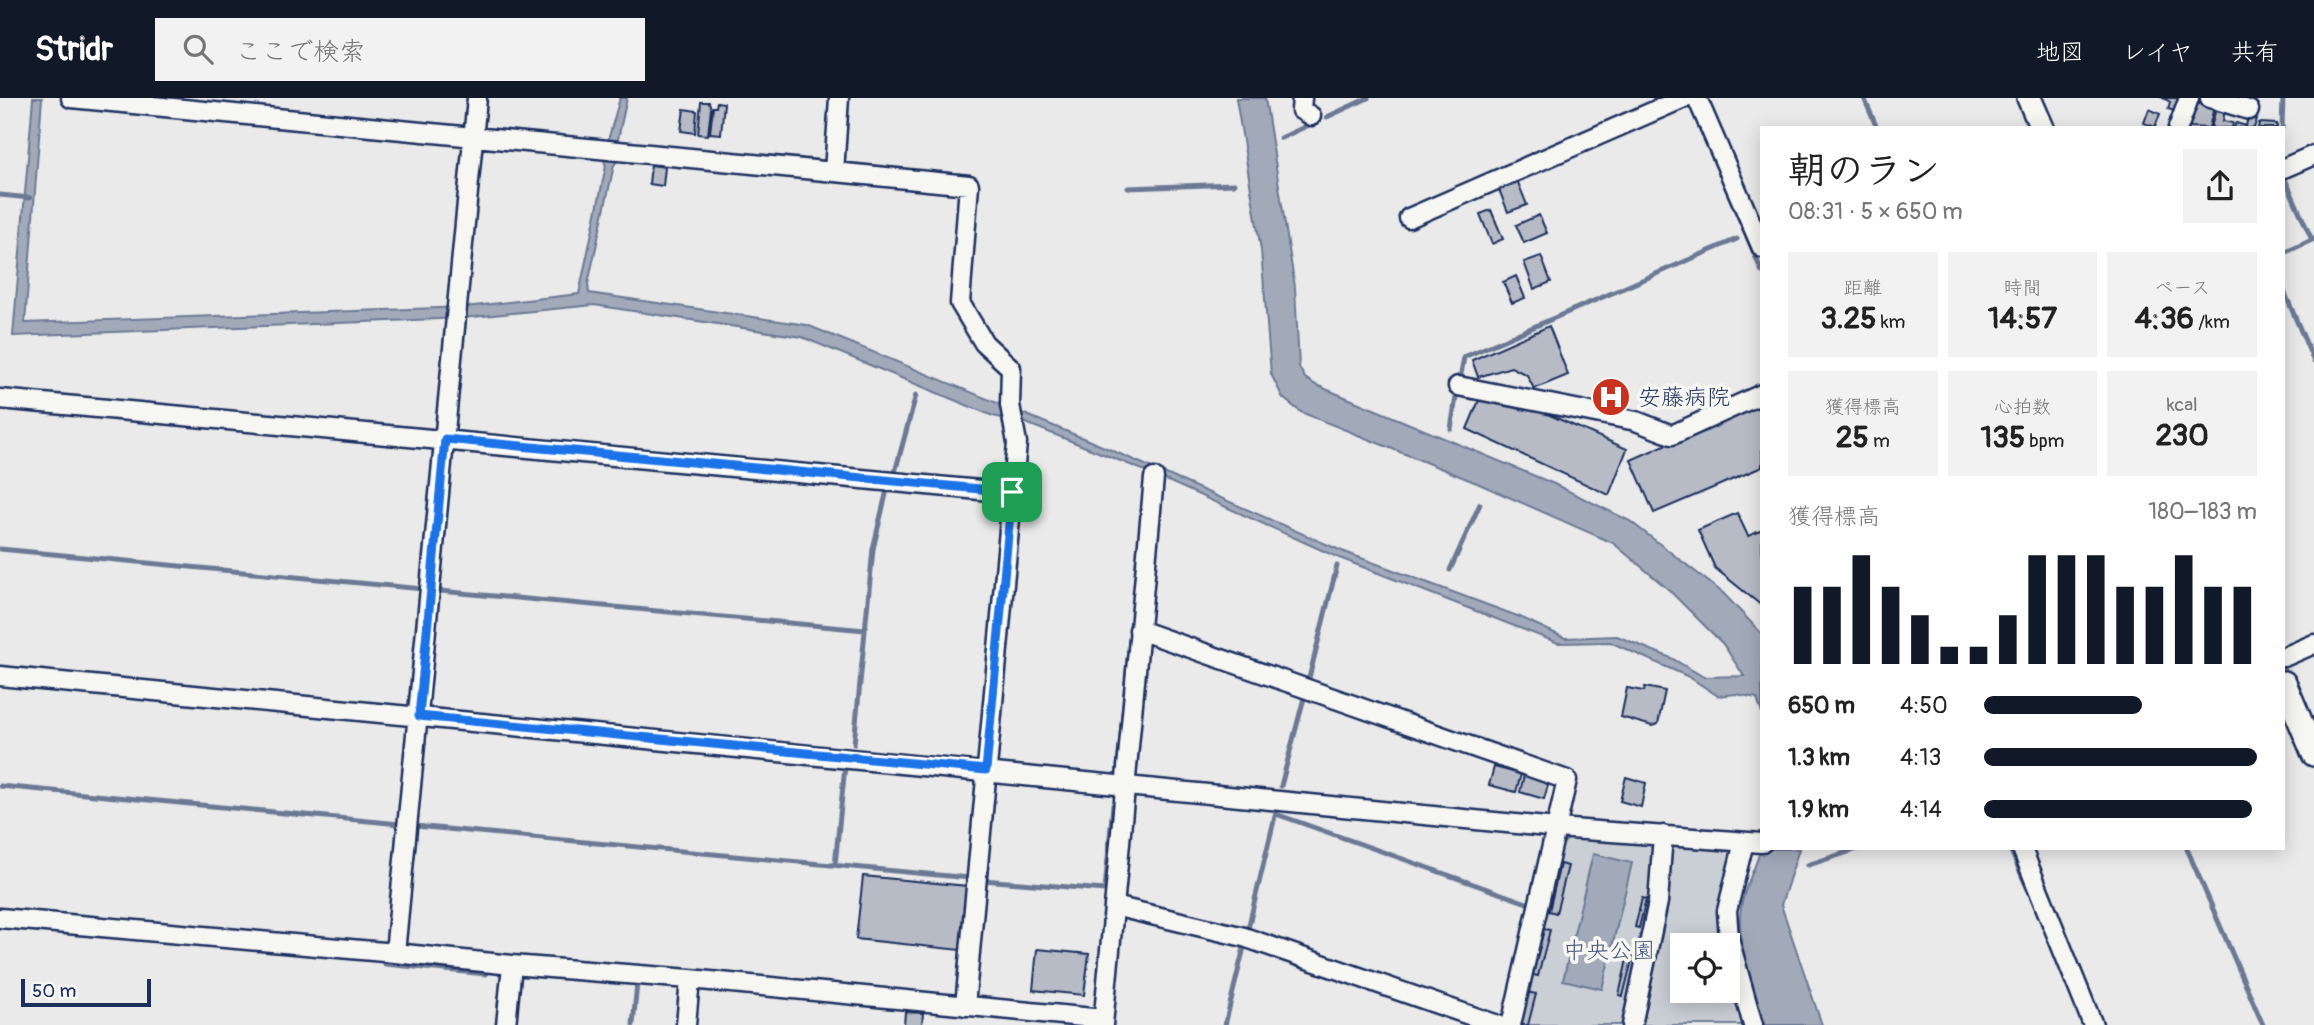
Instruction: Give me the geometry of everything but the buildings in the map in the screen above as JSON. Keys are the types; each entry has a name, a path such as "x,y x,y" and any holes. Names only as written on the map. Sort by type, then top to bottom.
{"main road":[{"path":"2029,98 2041,126"},
{"path":"2285,685 2314,754"}],"street":[{"path":"71,98 969,185 960,303 984,343 1011,368 1010,405 1017,443 965,1006"},
{"path":"394,953 477,98"},
{"path":"834,172 839,98"},
{"path":"1302,98 1301,110 1311,116"},
{"path":"1409,218 1684,98"},
{"path":"1697,98 1760,243"},
{"path":"2179,126 2189,98"},
{"path":"2210,98 2249,110"},
{"path":"2285,168 2314,155"},
{"path":"1458,386 1636,421 1672,435 1760,395"},
{"path":"0,399 1012,492"},
{"path":"0,918 690,979 1103,1022 1154,478"},
{"path":"1139,630 1567,780 1511,1025"},
{"path":"2285,657 2314,644"},
{"path":"0,676 986,770 1557,828 1755,843 1727,911 1729,939 1752,1025"},
{"path":"1632,1025 1658,902 1663,835"},
{"path":"2022,850 2093,1025"},
{"path":"1114,906 1244,937 1498,1025"},
{"path":"506,1025 512,965"},
{"path":"686,1025 690,979"}],"green space":[{"name":"中央公園","path":"1569,838 1731,851 1734,857 1725,933 1670,933 1670,1003 1740,1003 1746,1025 1518,1025 1559,847"}],"water":[{"path":"33,98 42,98 25,323 465,307 579,294 606,166 603,158 620,98 627,98 618,139 619,159 614,165 588,284 589,293 807,325 1095,443 1342,551 1520,617 1565,638 1617,636 1671,658 1704,677 1744,676 1723,644 1668,589 1613,543 1477,483 1301,412 1283,398 1271,374 1261,250 1236,98 1265,98 1295,287 1299,367 1305,378 1316,385 1554,484 1630,521 1723,593 1760,632 1760,707 1757,698 1736,694 1718,696 1689,677 1610,642 1558,643 1337,557 1148,472 1026,423 993,416 802,337 594,305 463,318 13,336"},
{"path":"1760,850 1799,850 1781,905 1822,1025 1765,1025 1747,967 1740,922 1743,899"},
{"path":"1593,854 1632,863 1602,989 1563,980"}],"waterway":[{"path":"1327,117 1368,98"},
{"path":"1864,98 1876,126"},
{"path":"2282,126 2283,98"},
{"path":"1697,119 1760,267"},
{"path":"1281,138 1311,124"},
{"path":"2286,181 2312,240"},
{"path":"1128,188 1234,184"},
{"path":"0,195 30,198"},
{"path":"1460,380 1464,357 1737,239"},
{"path":"2285,253 2314,239"},
{"path":"2285,293 2314,362"},
{"path":"1451,429 1457,391"},
{"path":"895,472 916,395"},
{"path":"854,744 873,549 887,490"},
{"path":"1450,570 1480,504"},
{"path":"0,549 423,589"},
{"path":"1308,682 1337,566"},
{"path":"440,591 865,630"},
{"path":"1118,768 1131,630"},
{"path":"1281,786 1305,694"},
{"path":"835,865 845,766"},
{"path":"0,786 400,824"},
{"path":"982,880 1105,890 1113,805"},
{"path":"1247,933 1276,812"},
{"path":"1276,814 1527,903"},
{"path":"415,826 970,878"},
{"path":"1808,865 1854,850"},
{"path":"2010,850 2043,923"},
{"path":"2187,850 2263,1025"},
{"path":"1225,1025 1245,943"},
{"path":"380,959 385,959 385,964 486,974"},
{"path":"631,982 637,983 633,1025"}],"place":[{"name":"安藤病院","path":"1611,397"}],"route":[{"path":"445,439 1012,492 986,770 419,716 445,439"}]}
